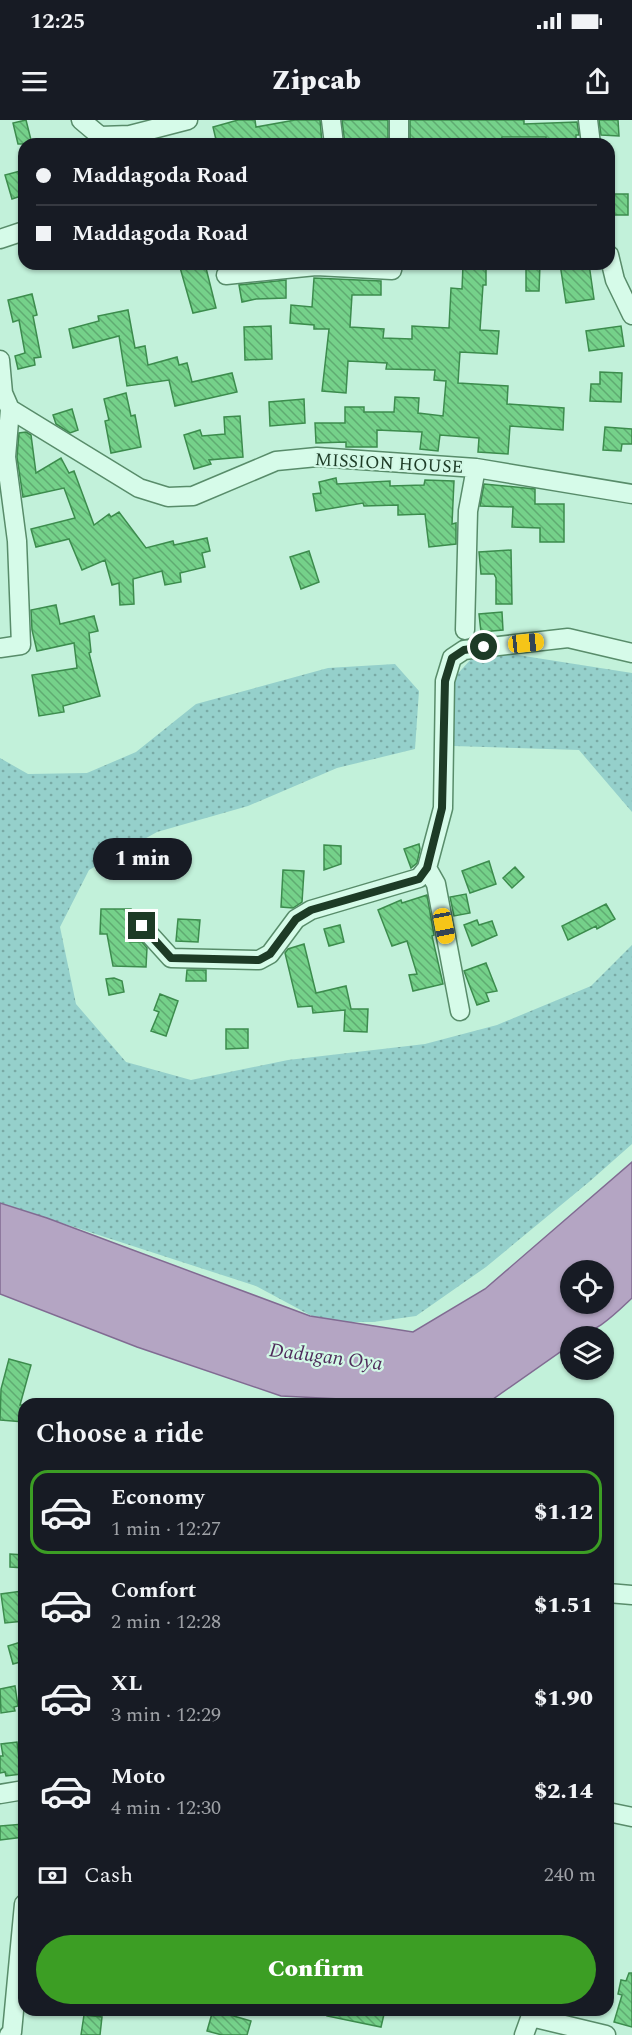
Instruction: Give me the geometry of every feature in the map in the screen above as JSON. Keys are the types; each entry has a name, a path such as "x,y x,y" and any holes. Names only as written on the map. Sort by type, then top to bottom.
{"street":[{"path":"81,120 98,138"},
{"path":"112,138 188,120"},
{"path":"331,120 333,138"},
{"path":"399,120 399,138"},
{"path":"588,120 590,138"},
{"path":"0,239 18,233"},
{"path":"226,275 276,270"},
{"path":"613,270 632,315"},
{"path":"0,360 3,393 10,409 6,457 17,541 21,645 0,648"},
{"name":"MISSION HOUSE","path":"10,409 139,488 168,497 193,496 276,461 317,457 476,468 632,494"},
{"path":"465,630 468,511 476,468"},
{"path":"142,926 171,958 259,960 270,954 296,919 311,910 419,879 427,868 442,808 445,681 452,658 464,650 568,638 632,653"},
{"path":"427,868 436,884 460,1011"},
{"path":"614,1594 632,1595"},
{"path":"0,1794 18,1791"},
{"path":"614,1813 632,1817"},
{"path":"9,2035 12,2032 18,1968"},
{"path":"524,2035 531,2016"},
{"path":"542,2016 606,2035"}],"shaded area":[{"path":"505,653 632,673 632,812 579,750 454,746 452,680 472,658"},
{"path":"395,664 419,691 415,749 337,768 248,806 157,832 89,870 60,927 76,1004 126,1062 191,1080 288,1060 425,1044 497,1025 591,986 632,945 632,1144 486,1267 416,1316 373,1322 323,1322 256,1286 0,1203 0,758 28,774 87,773 136,752 196,704 328,668"}],"water":[{"name":"Dadugan Oya","path":"632,1162 632,1298 611,1317 599,1326 560,1326 560,1352 495,1398 281,1396 137,1347 0,1294 0,1203 47,1218 310,1316 413,1332 485,1289"}],"building":[{"path":"26,120 30,138 18,138 18,144 13,123"},
{"path":"238,120 255,120 256,127 295,120 320,120 322,138 216,138 213,127"},
{"path":"342,120 388,120 388,138 344,138"},
{"path":"410,120 524,120 524,124 577,122 579,135 576,135 576,138 410,138"},
{"path":"599,120 618,120 619,136 601,135"},
{"path":"18,172 18,197 12,199 5,175"},
{"path":"615,194 628,194 628,215 615,215"},
{"path":"181,270 206,270 216,308 193,313"},
{"path":"463,270 486,270 480,330 499,331 497,354 460,352 458,383 508,386 507,404 564,408 563,430 510,426 508,454 478,452 479,438 440,435 438,451 420,449 422,432 377,430 377,447 346,447 346,442 316,443 315,423 345,423 345,407 364,407 364,412 394,412 395,397 419,398 418,413 443,416 446,381 434,380 435,370 386,369 387,363 348,361 346,393 322,391 329,329 314,329 314,325 290,323 291,305 312,307 314,278 381,281 381,295 352,295 350,327 384,329 383,338 412,339 412,326 449,328 451,288 462,289"},
{"path":"526,270 540,270 539,291 526,291"},
{"path":"561,270 590,270 594,299 566,303"},
{"path":"286,280 286,298 242,302 239,285"},
{"path":"32,294 37,315 33,316 41,357 34,358 35,365 18,369 15,356 25,353 19,320 13,322 8,300"},
{"path":"128,310 135,348 145,346 148,365 177,357 179,365 187,363 192,382 232,373 237,392 175,406 169,380 127,386 119,336 73,348 69,329 99,321 98,316"},
{"path":"271,326 272,359 245,360 244,327"},
{"path":"621,326 624,346 589,351 586,331"},
{"path":"600,372 622,373 621,402 590,401 591,384 600,384"},
{"path":"126,393 131,416 135,415 141,447 111,453 105,421 109,420 104,399"},
{"path":"304,399 305,423 270,426 269,402"},
{"path":"72,409 78,430 70,433 56,424 53,415"},
{"path":"240,416 243,457 209,460 211,464 194,469 184,435 200,430 202,436 225,434 224,417"},
{"path":"605,427 632,429 632,444 622,444 621,451 603,450"},
{"path":"26,432 31,435 36,473 61,458 69,473 74,471 94,525 109,514 111,517 119,512 146,548 173,541 174,545 207,538 210,551 202,553 205,567 180,573 181,582 165,585 162,571 133,579 134,604 120,605 119,583 112,585 105,560 82,570 69,539 36,547 31,529 75,518 64,488 23,497 17,457 19,433"},
{"path":"336,478 337,484 390,481 390,486 424,485 425,480 454,481 452,524 456,523 456,544 429,547 425,514 398,515 398,505 364,506 363,503 316,511 313,494 321,493 319,482"},
{"path":"484,484 535,489 535,504 564,504 564,542 540,542 540,528 512,527 513,507 480,506"},
{"path":"511,550 512,604 496,604 496,578 494,574 481,574 479,552"},
{"path":"309,551 319,582 301,589 290,557"},
{"path":"56,605 60,624 94,616 98,631 89,633 91,652 89,653 100,696 63,706 64,712 39,716 32,675 77,668 74,643 37,651 32,630 31,610"},
{"path":"502,612 503,630 481,632 479,614"},
{"path":"419,844 417,863 411,868 404,849"},
{"path":"324,845 341,846 341,864 324,870"},
{"path":"489,861 496,884 470,893 462,871"},
{"path":"515,867 524,877 512,888 503,878"},
{"path":"283,870 304,871 302,902 293,908 281,907"},
{"path":"466,894 470,913 454,916 450,897"},
{"path":"427,895 434,935 432,936 443,984 413,991 409,975 417,974 407,941 392,946 378,910 401,900 402,903"},
{"path":"606,904 615,919 568,940 562,926"},
{"path":"101,909 131,909 130,942 142,942 147,948 146,967 113,966 107,934 100,934"},
{"path":"178,919 200,920 198,942 176,941"},
{"path":"477,920 479,925 492,921 497,935 472,946 464,925"},
{"path":"340,925 344,942 329,946 324,929"},
{"path":"304,944 316,993 346,986 351,1009 368,1009 367,1032 344,1031 345,1010 313,1013 312,1006 298,1007 285,953 288,949"},
{"path":"486,963 497,991 486,993 489,1001 477,1005 464,971"},
{"path":"187,970 206,970 206,981 186,981"},
{"path":"114,978 122,981 124,992 109,995 106,979"},
{"path":"160,994 178,1001 166,1036 151,1031 159,1012 154,1010"},
{"path":"226,1029 248,1029 248,1048 226,1049"},
{"path":"9,1359 31,1365 22,1398 18,1398 18,1422 0,1420 1,1389"},
{"path":"10,1554 18,1555 18,1568 10,1567"},
{"path":"18,1592 18,1622 5,1623 1,1594"},
{"path":"18,1643 18,1663 13,1664 8,1646"},
{"path":"15,1686 18,1706 14,1707 15,1711 1,1713 0,1689"},
{"path":"17,1742 18,1774 6,1776 5,1772 0,1773 0,1756 3,1756 1,1744"},
{"path":"18,1824 18,1838 0,1840 0,1826"},
{"path":"629,1973 632,1973 632,2027 614,2022 622,1995 618,1994 621,1980 626,1981"},
{"path":"84,2016 102,2017 100,2035 81,2035"},
{"path":"211,2016 234,2016 251,2021 247,2035 222,2035 207,2031"},
{"path":"327,2016 384,2016 381,2027"}],"route":[{"path":"142,926 171,958 259,960 270,954 296,919 311,910 419,879 427,868 442,808 445,681 452,658 464,650 484,647"}]}
